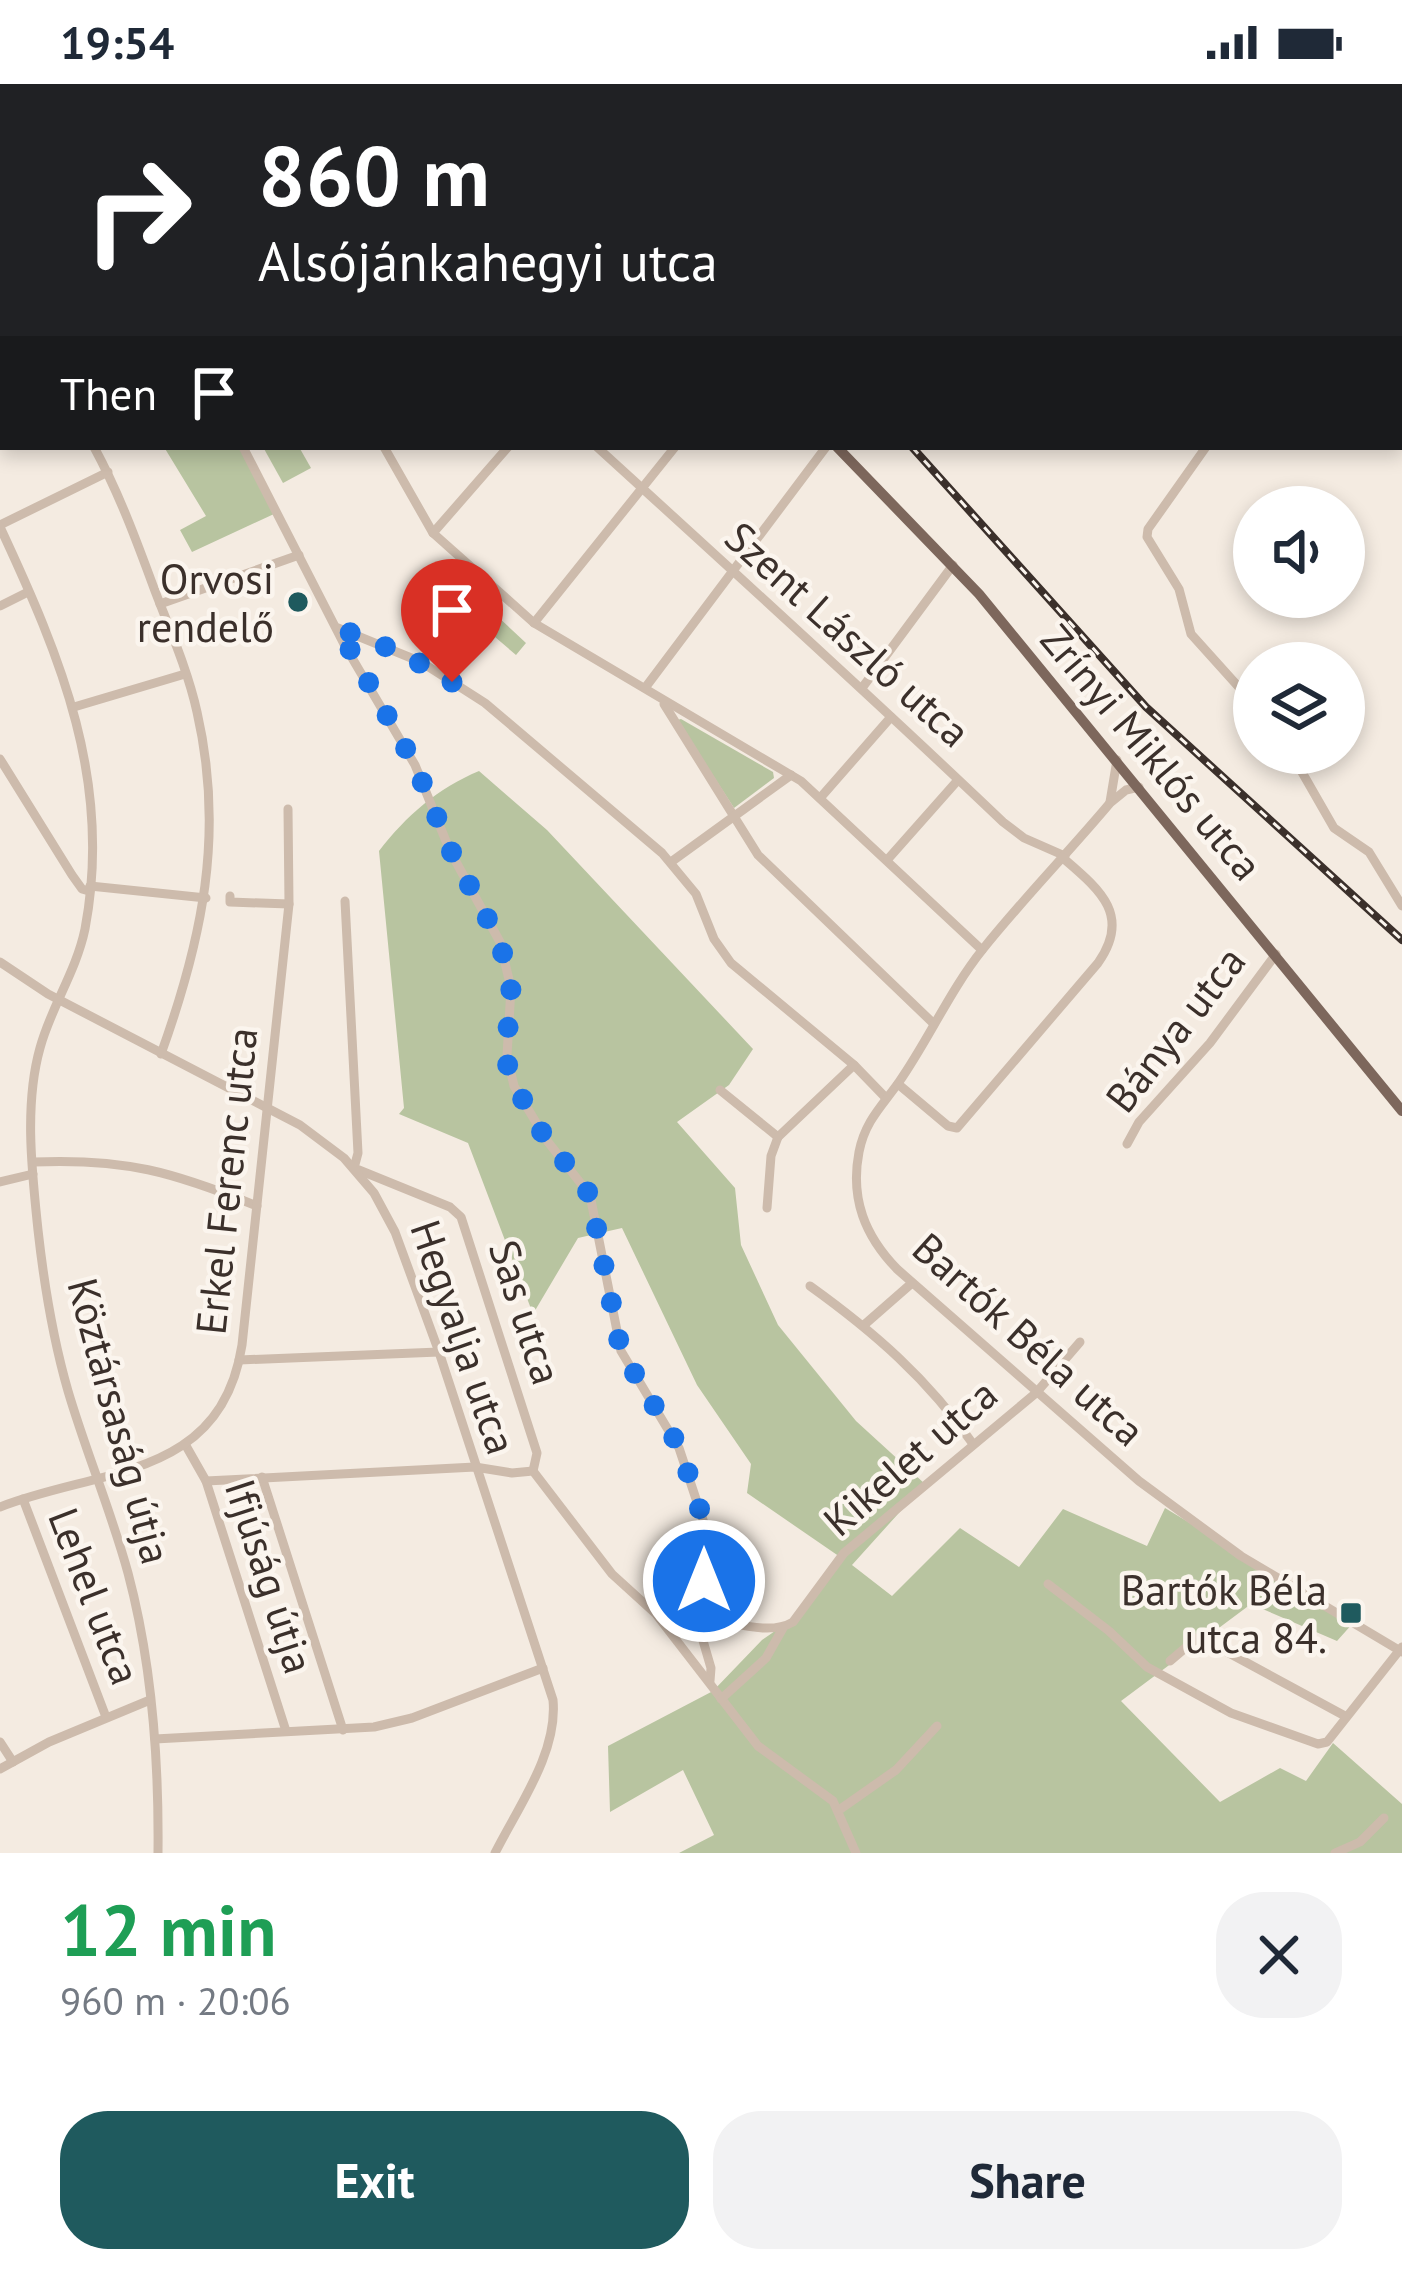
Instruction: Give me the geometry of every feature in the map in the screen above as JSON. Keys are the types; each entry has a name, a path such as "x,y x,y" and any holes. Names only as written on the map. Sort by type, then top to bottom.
{"main road":[{"name":"Zrínyi Miklós utca","path":"840,450 953,565 1402,1111"}],"street":[{"path":"96,450 185,674 198,716 207,776 206,898 186,986 160,1054"},
{"path":"245,450 415,765 457,866 500,942 511,988 506,1056 514,1086 548,1142 590,1195 621,1351 680,1448 708,1535 699,1618 710,1681"},
{"path":"386,450 433,532 534,623 791,775 889,859 982,950"},
{"path":"433,532 505,450"},
{"name":"Szent László utca","path":"600,450 1018,834 1064,857 1098,890 1110,912 1112,934 1098,963 957,1128 948,1126 898,1084"},
{"path":"534,623 673,450"},
{"path":"645,688 824,450"},
{"path":"1204,450 1147,537 1179,589 1192,634 1233,680"},
{"path":"0,526 108,472"},
{"name":"Köztársaság útja","path":"0,526 74,707 92,796 90,889 79,953 35,1067 33,1168 57,1347 129,1578 155,1739 158,1853"},
{"path":"160,604 299,555"},
{"path":"862,688 953,565"},
{"path":"0,606 28,592"},
{"path":"340,633 421,662 484,703 671,862 696,894 714,939 730,963 854,1065 884,1096"},
{"path":"74,707 185,674"},
{"path":"662,699 732,818 766,864 934,1024"},
{"path":"821,797 891,717"},
{"path":"0,759 82,889 206,898"},
{"path":"1110,803 1117,760"},
{"path":"1303,774 1331,825 1369,852 1402,906"},
{"path":"671,862 791,775"},
{"path":"889,859 958,780"},
{"path":"1110,803 1126,790 1139,787"},
{"name":"Bartók Béla utca","path":"1110,803 982,950 898,1084 884,1096 866,1126 858,1154 858,1203 875,1244 912,1282 1106,1455 1241,1556 1401,1650"},
{"name":"Erkel Ferenc utca","path":"0,1508 150,1465 185,1444 218,1413 239,1360 268,1112 290,904 288,809"},
{"path":"230,896 230,902 290,904"},
{"path":"345,901 358,1153 354,1168"},
{"name":"Bánya utca","path":"1127,1144 1139,1122 1198,1058 1276,954"},
{"name":"Hegyalja utca","path":"0,962 60,1000 300,1125 354,1168 389,1219 439,1352 554,1700 551,1734 495,1853"},
{"path":"767,1208 771,1156 778,1137 854,1065"},
{"path":"720,1090 778,1137"},
{"path":"0,1182 33,1168 86,1160 141,1166 188,1178 257,1206"},
{"name":"Sas utca","path":"354,1168 455,1209 537,1453 533,1471 612,1574 656,1614 758,1746 826,1794 838,1810"},
{"path":"864,1325 912,1282"},
{"path":"810,1286 864,1325 946,1404 973,1444"},
{"name":"Kikelet utca","path":"722,1699 766,1658 783,1628 803,1612 844,1552 1036,1393 1080,1342"},
{"path":"239,1360 439,1352"},
{"name":"Ifjúság útja","path":"185,1444 206,1481 286,1731"},
{"path":"206,1481 475,1467 533,1471"},
{"path":"262,1477 343,1730"},
{"name":"Lehel utca","path":"23,1499 106,1717"},
{"path":"1048,1584 1147,1667 1231,1713 1323,1745 1401,1650"},
{"path":"699,1618 783,1628"},
{"path":"1170,1661 1197,1638 1203,1639 1345,1716"},
{"path":"155,1739 343,1730 412,1718 543,1668"},
{"path":"0,1769 149,1700"},
{"path":"856,1853 838,1810 896,1770 938,1726"},
{"path":"0,1742 13,1762"},
{"path":"1335,1853 1360,1842 1384,1818"}],"green space":[{"path":"166,450 242,450 274,514 192,552 180,530 206,516"},
{"path":"265,450 301,450 311,468 283,483"},
{"path":"466,587 526,643 516,655 495,637 488,644 448,608"},
{"path":"677,720 773,772 774,778 734,808"},
{"path":"479,771 547,830 753,1049 729,1085 677,1122 735,1188 741,1245 778,1325 856,1421 925,1484 852,1565 892,1596 960,1528 1019,1567 1063,1509 1147,1546 1165,1508 1354,1622 1337,1641 1251,1604 1121,1701 1220,1802 1280,1768 1306,1781 1333,1743 1402,1804 1402,1853 679,1853 714,1835 683,1770 610,1812 608,1746 713,1691 762,1640 801,1613 843,1559 747,1493 751,1464 697,1385 622,1228 578,1238 533,1314 468,1143 399,1114 404,1108 379,851 424,804"}],"railway":[{"path":"915,450 1146,707 1402,940"}],"place":[{"name":"Orvosi rendelő","path":"298,602"},
{"name":"Bartók Béla utca 84.","path":"1351,1613"}],"route":[{"path":"452,682 421,662 338,628 415,765 464,879 500,942 511,988 509,1072 534,1122 590,1195 621,1351 680,1448 708,1535 704,1581"}]}
